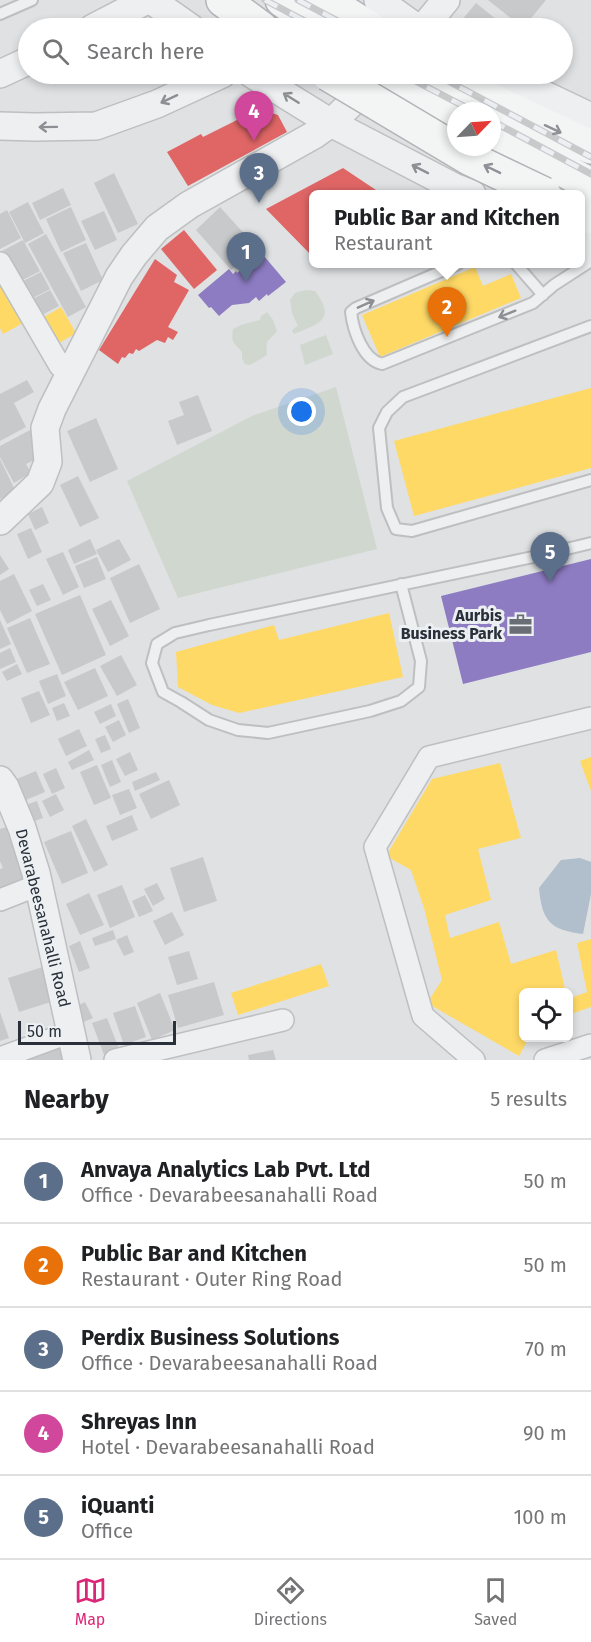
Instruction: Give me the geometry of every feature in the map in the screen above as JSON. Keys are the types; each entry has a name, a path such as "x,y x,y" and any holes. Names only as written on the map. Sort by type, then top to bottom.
{"highway":[{"path":"223,0 247,18"},
{"path":"282,0 308,18"},
{"path":"325,0 353,18"},
{"path":"345,84 469,158 534,190"},
{"path":"403,84 447,107"},
{"path":"463,84 505,107 591,147"},
{"path":"501,137 584,190"},
{"path":"586,191 591,217"}],"street":[{"path":"113,18 149,0 176,18"},
{"path":"378,0 403,18"},
{"path":"431,18 446,0"},
{"path":"0,74 18,66"},
{"path":"0,126 96,126 157,104 200,84"},
{"path":"268,84 331,123 461,190"},
{"path":"0,521 40,483 48,462 45,428 52,409 119,277 156,228 189,205 314,135 331,123 373,84"},
{"path":"522,84 591,117"},
{"path":"0,263 60,366 70,373"},
{"path":"474,1060 423,1016 375,847 429,757 591,718"},
{"name":"Devarabeesanahalli Road","path":"0,780 5,787 6,808 22,828 38,885 77,1060"},
{"path":"0,900 38,885"},
{"path":"115,1060 283,1020"},
{"path":"0,1058 71,1032"},
{"path":"544,1060 591,1045"}],"lane":[{"path":"0,14 32,0"},
{"path":"449,268 351,312 359,341 369,357 376,363 382,364 533,303 554,285 580,268"},
{"path":"519,268 543,295"},
{"path":"591,326 403,397 387,412 379,428 387,508 396,529 412,531 591,480"},
{"path":"401,584 421,660 419,687 401,701 370,711 268,733 238,730 209,720 163,692 152,663 157,644 175,633 401,584 591,543"}],"shaded area":[{"path":"306,290 315,291 324,309 324,315 317,324 294,334 292,330 298,326 292,313 290,300 295,293"},
{"path":"267,312 277,331 267,342 267,355 250,365 245,364 242,352 233,340 233,329 260,320 261,316"},
{"path":"326,335 333,354 305,365 300,345"},
{"path":"336,387 377,549 178,598 127,481 252,416"}],"water":[{"path":"580,858 591,862 591,894 583,934 563,930 550,922 542,909 539,888 561,860"}],"building: Homes":[{"path":"473,268 475,268 483,286 511,274 521,298 380,357 362,315"},
{"path":"0,272 25,322 3,334 0,328"},
{"path":"61,307 76,333 54,346 39,320"},
{"path":"591,388 591,468 414,516 394,441"},
{"path":"389,613 403,677 239,713 212,705 178,687 176,652 274,625 279,640"},
{"path":"591,757 591,791 580,761"},
{"path":"500,763 521,838 478,849 491,900 445,915 450,938 499,922 511,964 556,950 565,988 519,988 519,1042 527,1042 519,1056 427,1003 442,980 424,908 411,870 386,856 432,779"},
{"path":"591,939 591,1007 573,1013 573,997 587,992 577,943"},
{"path":"321,964 329,986 238,1015 231,993"}],"building: Shops":[{"path":"262,110 278,115 287,132 188,186 167,152 201,134 203,137"},
{"path":"343,168 376,190 309,190 309,253 266,209"},
{"path":"184,230 217,270 194,289 161,249"},
{"path":"155,259 177,275 174,282 189,290 168,327 178,332 173,340 168,337 165,343 157,340 139,351 136,349 133,354 129,353 125,358 122,357 118,364 99,350"}],"building: Offices":[{"path":"264,256 286,282 268,296 267,294 259,301 256,297 249,303 232,305 219,316 198,295 229,269 233,274 236,271 237,273 250,263 252,266"},
{"name":"Aurbis Business Park","path":"591,559 591,652 463,684 441,596"}],"building: Other":[{"path":"488,0 546,0 531,18 510,18"},
{"path":"476,3 495,18 464,18"},
{"path":"114,173 138,224 118,233 94,183"},
{"path":"63,188 71,205 40,220 32,203"},
{"path":"28,202 44,233 25,243 9,212"},
{"path":"71,207 86,240 61,252 46,219"},
{"path":"220,207 259,250 243,264 241,261 231,270 196,230"},
{"path":"7,210 21,238 0,249 0,214"},
{"path":"104,211 117,240 95,250 81,221"},
{"path":"46,234 86,307 68,317 28,244"},
{"path":"23,240 40,271 17,283 0,252"},
{"path":"86,243 103,280 81,291 63,253"},
{"path":"41,272 50,289 27,301 17,284"},
{"path":"50,290 59,306 36,318 27,302"},
{"path":"27,380 34,392 14,403 26,427 0,441 0,394"},
{"path":"198,395 212,431 177,445 168,421 184,415 179,402"},
{"path":"96,418 118,469 90,482 67,431"},
{"path":"32,429 37,459 26,464 31,473 14,483 0,457 0,446"},
{"path":"0,459 16,492 0,499"},
{"path":"78,476 99,518 80,527 60,485"},
{"path":"42,507 49,523 35,530 28,514"},
{"path":"31,528 42,552 28,559 17,534"},
{"path":"90,539 97,554 74,564 68,550"},
{"path":"119,539 131,560 108,572 96,550"},
{"path":"63,552 79,587 63,595 46,559"},
{"path":"0,555 9,569 0,575"},
{"path":"97,557 106,579 84,588 75,566"},
{"path":"139,564 160,609 130,623 110,578"},
{"path":"14,574 32,611 7,624 0,610 0,581"},
{"path":"43,584 51,600 37,606 29,590"},
{"path":"80,595 106,655 62,675 35,614"},
{"path":"111,600 129,636 110,646 92,609"},
{"path":"30,618 50,664 27,673 7,628"},
{"path":"0,620 11,644 0,649"},
{"path":"10,648 16,662 0,669 0,653"},
{"path":"121,655 137,685 117,696 100,666"},
{"path":"17,664 22,674 7,681 2,672"},
{"path":"95,668 108,696 78,710 64,682"},
{"path":"57,674 66,696 48,704 39,681"},
{"path":"39,691 50,715 31,723 21,698"},
{"path":"128,699 140,728 129,733 117,704"},
{"path":"64,703 70,716 57,721 52,708"},
{"path":"111,704 116,716 100,724 94,712"},
{"path":"119,720 126,735 113,742 105,727"},
{"path":"79,729 87,746 66,756 58,739"},
{"path":"105,735 111,749 101,753 95,739"},
{"path":"89,750 94,760 72,770 68,762"},
{"path":"130,752 138,770 125,776 116,759"},
{"path":"112,760 121,782 110,787 101,765"},
{"path":"97,765 111,798 94,805 80,772"},
{"path":"56,768 65,788 52,794 43,774"},
{"path":"36,771 45,792 21,802 12,781"},
{"path":"156,772 160,780 135,791 132,782"},
{"path":"169,780 180,805 151,819 139,794"},
{"path":"129,789 137,808 120,815 112,795"},
{"path":"56,794 64,810 50,817 42,801"},
{"path":"37,801 43,818 29,823 23,806"},
{"path":"132,815 138,830 112,841 106,826"},
{"path":"86,819 108,865 94,872 72,826"},
{"path":"9,826 30,884 0,897 0,869 3,868 0,861 0,829"},
{"path":"71,831 88,873 62,884 44,842"},
{"path":"203,857 217,901 184,912 170,868"},
{"path":"157,883 165,899 153,906 144,889"},
{"path":"122,885 135,917 110,928 97,895"},
{"path":"89,893 104,925 80,935 66,904"},
{"path":"145,895 153,911 139,917 132,901"},
{"path":"172,912 184,935 165,945 153,921"},
{"path":"113,930 116,939 95,946 92,938"},
{"path":"127,935 134,952 124,956 116,940"},
{"path":"80,941 90,968 79,972 69,946"},
{"path":"189,951 198,979 177,985 168,957"},
{"path":"46,966 57,1000 19,1012 8,978"},
{"path":"214,982 224,1015 178,1028 168,995"},
{"path":"160,993 175,1030 152,1040 137,1003"},
{"path":"85,1002 93,1018 84,1022 77,1006"},
{"path":"135,1006 146,1037 124,1045 113,1013"},
{"path":"0,1012 9,1038 0,1041"},
{"path":"107,1018 121,1054 106,1060 92,1023"},
{"path":"57,1041 65,1060 21,1060"},
{"path":"273,1050 276,1060 249,1060 248,1055"}],"railway":[{"path":"265,0 299,18"},
{"path":"298,0 332,18"},
{"path":"421,84 456,102"},
{"path":"454,84 591,157"},
{"path":"501,126 591,174"}],"place":[{"name":"Shreyas Inn","path":"254,141"},
{"name":"Perdix Business Solutions","path":"259,203"},
{"name":"Anvaya Analytics Lab Pvt. Ltd","path":"246,282"},
{"name":"Public Bar and Kitchen","path":"447,337"},
{"name":"iQuanti","path":"550,582"},
{"name":"Aurbis Business Park","path":"520,624"}]}
